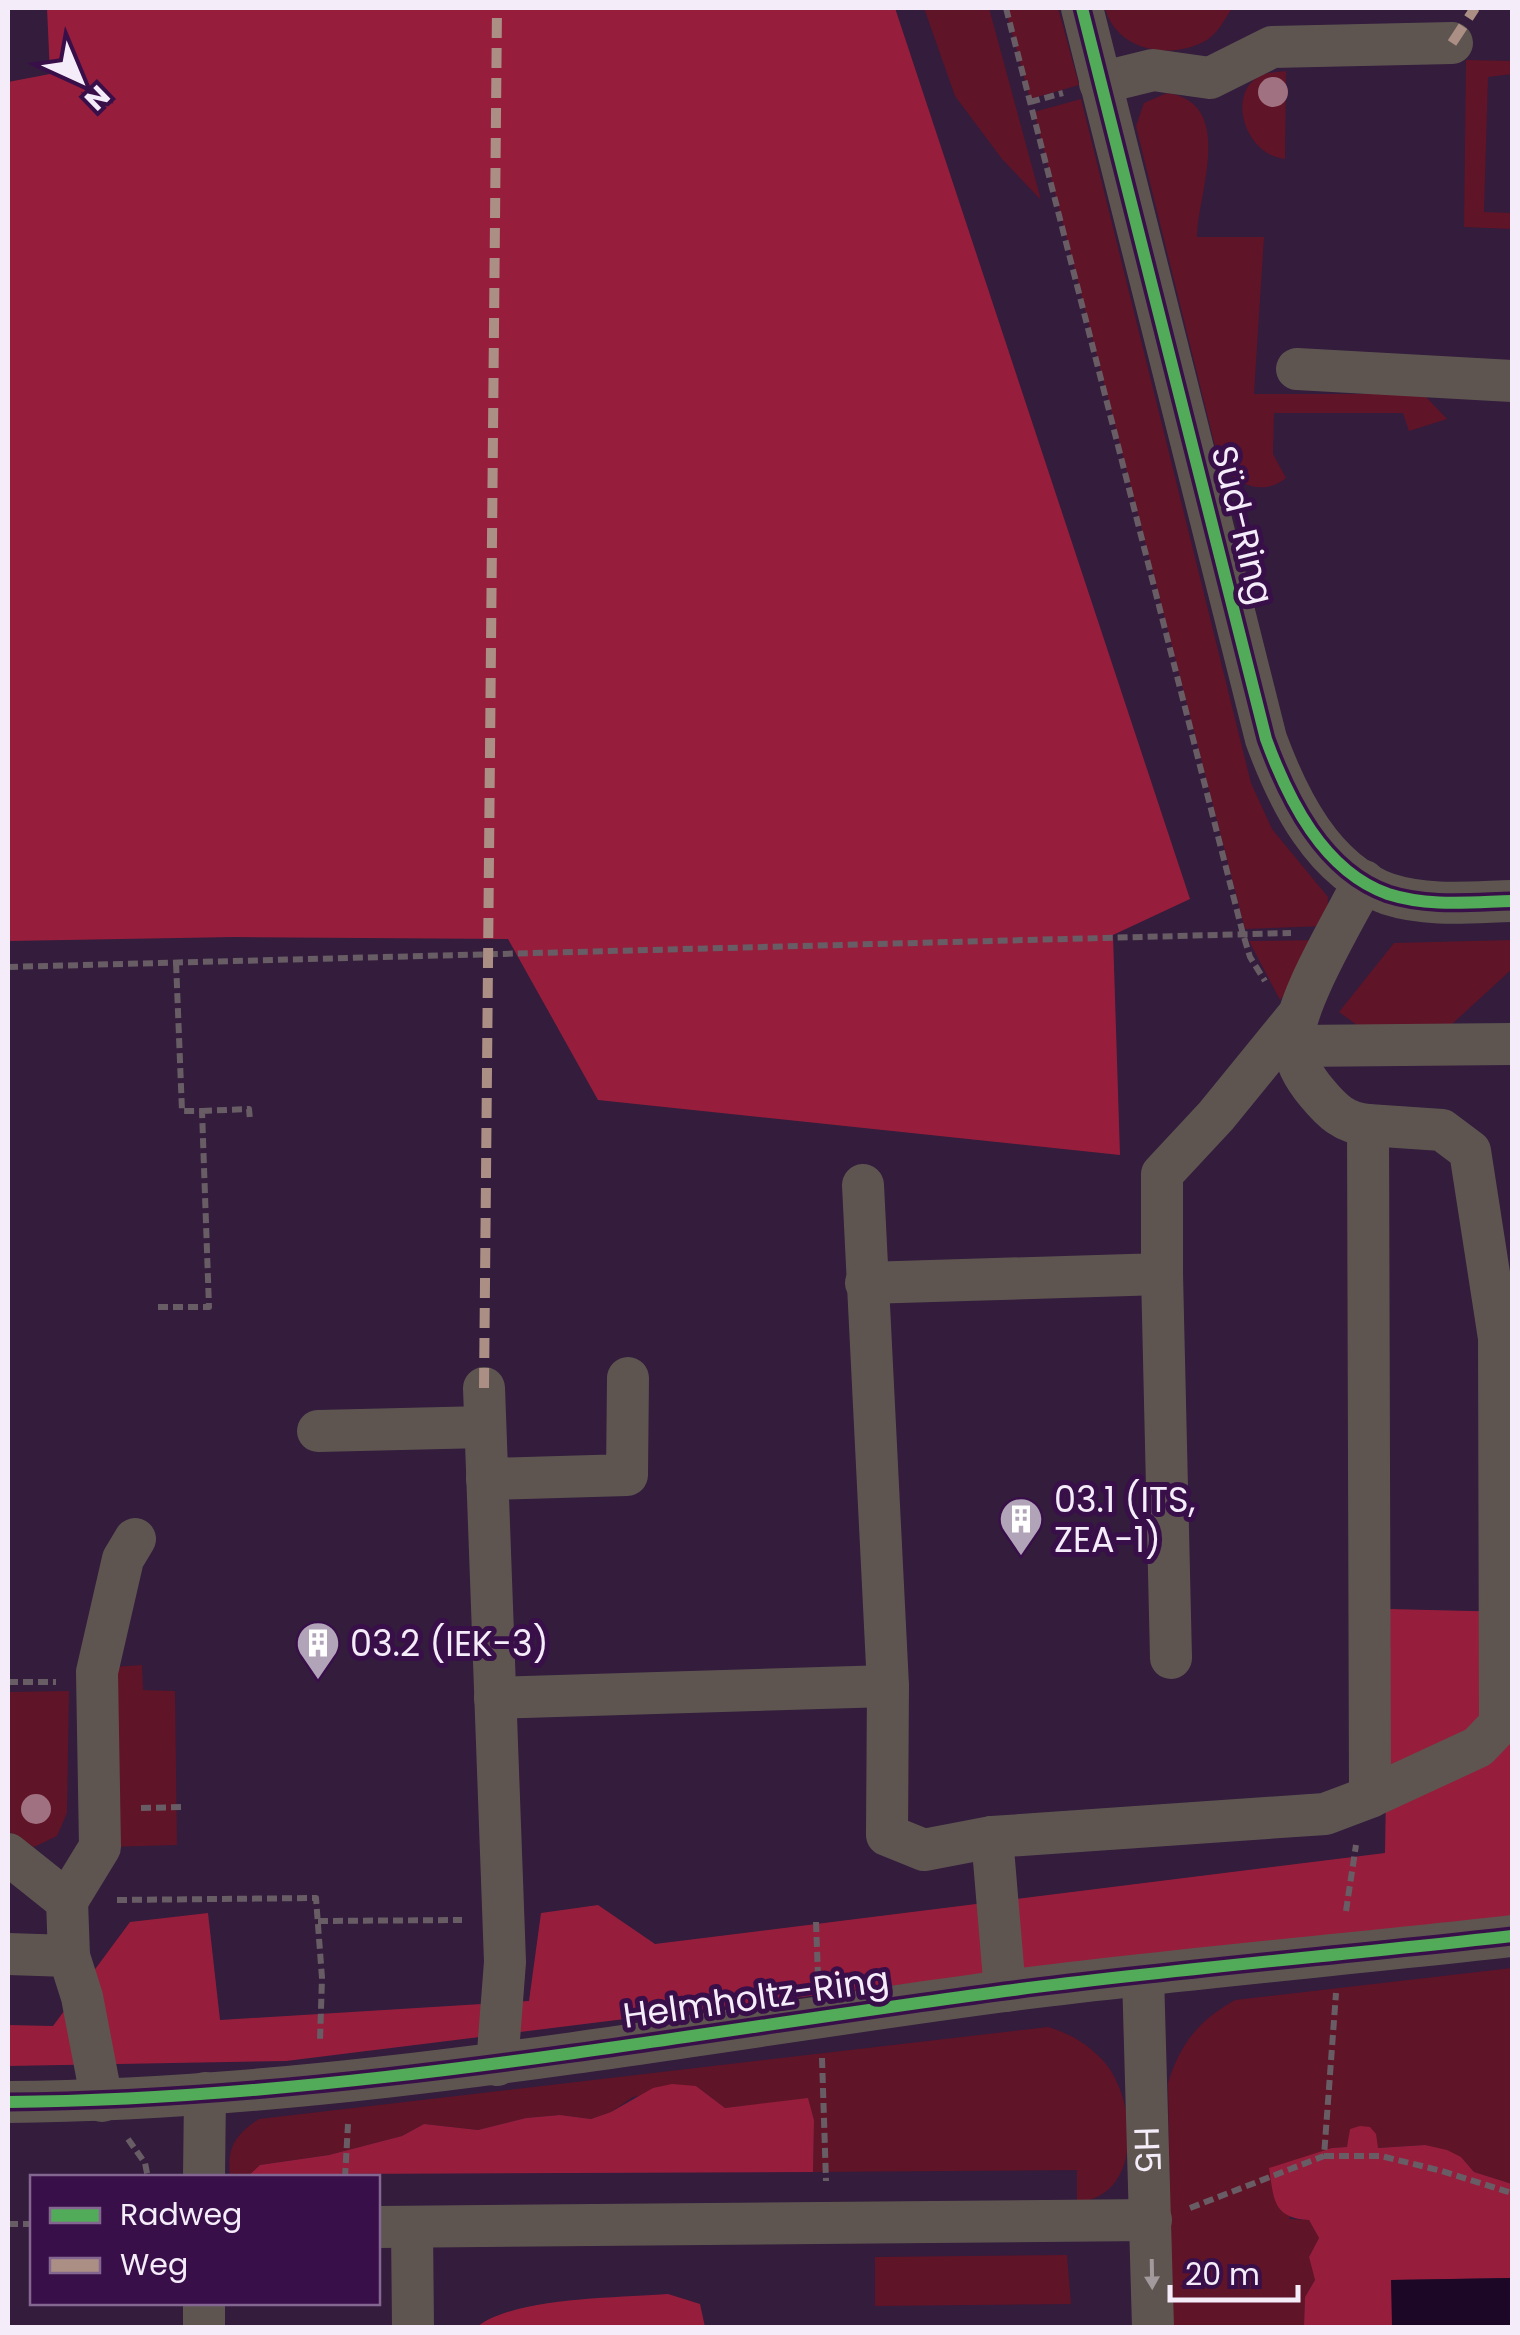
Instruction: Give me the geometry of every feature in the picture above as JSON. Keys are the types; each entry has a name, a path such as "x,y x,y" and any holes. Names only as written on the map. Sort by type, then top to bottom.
{"street":[{"name":"Süd-Ring","path":"1082,8 1266,740 1280,777 1322,846 1364,881 1387,893 1415,900 1512,901"},
{"path":"1100,83 1153,70 1210,78 1272,47 1452,43"},
{"path":"1297,369 1512,380"},
{"path":"1171,1658 1162,1174 1294,1032 1364,881"},
{"path":"1294,1032 1512,1044"},
{"path":"862,1185 888,1686 887,1835 924,1850 992,1837 1325,1814 1478,1747 1500,1724 1498,1338 1470,1151 1442,1130 1351,1124 1312,1088 1301,1069 1294,1032"},
{"path":"1366,1799 1368,1126"},
{"path":"866,1283 1162,1274"},
{"path":"487,1479 627,1475 628,1378"},
{"path":"318,1432 484,1407 505,1962 498,2064"},
{"path":"102,2101 82,1998 69,1956 67,1901 100,1847 97,1672 123,1559 135,1539"},
{"path":"495,1698 888,1686"},
{"path":"992,1837 1004,1991"},
{"path":"8,1854 67,1901"},
{"name":"Helmholtz-Ring","path":"8,2102 102,2101 498,2064 1004,1991 1512,1936"},
{"path":"8,1954 69,1956"},
{"name":"H5","path":"1142,1975 1153,2328"},
{"path":"204,2175 205,2093"},
{"path":"413,2328 395,2227 1151,2220"}],"path":[{"path":"1006,8 1243,934 1250,957 1294,1032"},
{"path":"8,967 1338,932"},
{"path":"176,962 182,1112 249,1109 250,1120"},
{"path":"158,1307 209,1306 202,1110"},
{"path":"1324,2156 1339,1955 1366,1799"},
{"path":"67,1901 316,1898 345,2175"},
{"path":"318,1920 503,1920"},
{"path":"816,1922 827,2223"},
{"path":"1151,2220 1324,2156 1381,2156 1442,2170 1512,2193"}],"shaded area":[{"path":"47,8 895,8 1190,899 1113,935 1120,1155 598,1100 508,939 235,937 8,941 8,82 50,74"},
{"path":"924,8 989,8 1041,200 1002,159 955,96"},
{"path":"1005,8 1058,8 1079,85 1030,99"},
{"path":"1105,8 1232,8 1207,40 1177,50 1162,50 1133,43 1111,23"},
{"path":"1466,60 1512,61 1512,74 1488,77 1484,212 1512,213 1512,229 1464,227"},
{"path":"1286,71 1285,159 1270,155 1259,146 1250,135 1242,107 1251,83 1265,74"},
{"path":"1167,93 1188,100 1201,114 1207,132 1206,176 1197,237 1264,237 1254,394 1411,394 1426,397 1447,419 1409,431 1403,413 1274,413 1273,454 1286,478 1269,487 1251,486 1220,466 1136,126 1144,103"},
{"path":"1081,99 1251,783 1272,829 1328,897 1327,926 1245,929 1034,112"},
{"path":"1323,940 1280,1000 1249,941"},
{"path":"1512,940 1512,969 1451,1025 1361,1028 1339,1012 1394,943"},
{"path":"1389,1609 1512,1612 1512,1917 971,1976 286,2061 8,2066 8,2025 53,2026 130,1922 208,1913 220,2020 529,2001 541,1913 598,1905 655,1944 1385,1853"},
{"path":"142,1665 143,1690 175,1691 177,1845 108,1847 113,1667"},
{"path":"69,1691 67,1813 57,1836 34,1847 8,1831 8,1692"},
{"path":"1512,1968 1512,2184 1474,2172 1461,2157 1425,2145 1378,2148 1370,2127 1350,2129 1348,2147 1332,2148 1289,2219 1309,2220 1319,2238 1309,2257 1315,2280 1305,2297 1304,2327 1172,2327 1168,2083 1178,2056 1201,2025 1235,2000"},
{"path":"1048,2027 1080,2041 1106,2064 1124,2101 1128,2146 1114,2184 1098,2196 1077,2202 1077,2170 813,2172 814,2120 808,2099 725,2108 696,2086 633,2097 611,2112 591,2119 560,2115 526,2118 478,2130 424,2124 402,2136 329,2155 260,2165 249,2175 230,2175 234,2144 259,2119"},
{"path":"672,2084 696,2086 725,2108 808,2098 814,2120 813,2172 249,2175 260,2165 329,2155 402,2136 424,2124 478,2130 526,2118 560,2115 591,2119 653,2088"},
{"path":"1370,2127 1376,2134 1378,2148 1425,2145 1447,2150 1461,2157 1474,2172 1512,2184 1512,2278 1392,2280 1392,2327 1304,2327 1305,2297 1315,2280 1309,2257 1319,2238 1309,2220 1288,2216 1277,2205 1269,2168 1347,2147 1350,2129"},
{"path":"1067,2255 1071,2304 875,2306 875,2257"},
{"path":"1512,2278 1512,2327 1392,2327 1391,2280"},
{"path":"668,2294 700,2304 705,2327 477,2327 494,2317 541,2304"}],"marked path":[{"path":"484,1388 497,8"},
{"path":"1452,43 1475,8"}],"cycle path":[{"path":"1082,8 1266,739 1285,785 1327,851 1365,883 1388,894 1419,901 1512,901"},
{"path":"8,2102 259,2090 383,2077 1005,1991 1512,1936"}],"place":[{"name":"03.1 (ITS, ZEA-1)","path":"1021,1557"},
{"name":"03.2 (IEK-3)","path":"318,1681"}]}
